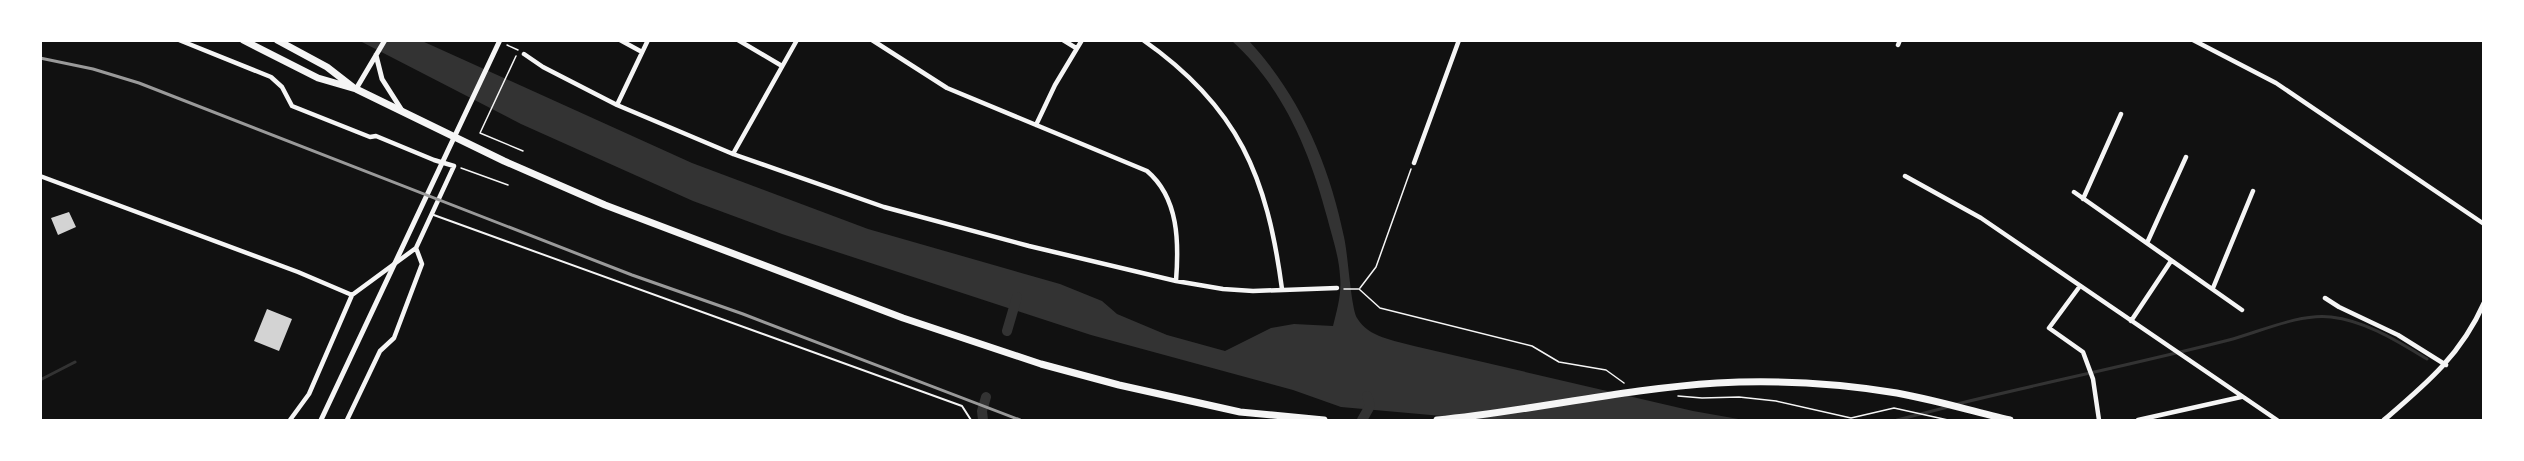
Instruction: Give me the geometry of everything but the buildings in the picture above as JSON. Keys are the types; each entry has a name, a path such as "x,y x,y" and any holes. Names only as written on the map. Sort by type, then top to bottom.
{"main road":[{"path":"243,40 318,78 356,89 504,161 605,205 903,318 1041,364 1119,386 1198,404 1267,416 1324,420"},
{"path":"277,40 327,67 356,89"},
{"path":"1437,420 1489,415 1642,391 1720,383 1800,383 1892,392 2010,420"}],"street":[{"path":"179,40 271,77 282,87 291,106 370,137 376,136 454,166 416,248 352,295 309,394 290,420"},
{"path":"356,89 385,40"},
{"path":"620,40 642,52"},
{"path":"617,105 648,40"},
{"path":"738,40 782,66"},
{"path":"733,154 797,40"},
{"path":"872,40 947,88 1140,167 1154,176 1163,190 1177,229 1179,247 1176,281"},
{"path":"1063,40 1076,48"},
{"path":"1036,125 1082,40"},
{"path":"1143,40 1168,57 1202,88 1238,135 1260,183 1277,250 1282,289"},
{"path":"1413,163 1459,40"},
{"path":"2193,40 2276,83 2484,224"},
{"path":"321,420 502,42"},
{"path":"524,54 543,67 617,105 733,154 884,207 1029,246 1176,281 1223,289 1337,288"},
{"path":"376,55 379,71 387,88 403,112"},
{"path":"2083,199 2121,114"},
{"path":"2147,243 2186,157"},
{"path":"40,176 298,272 352,295"},
{"path":"1905,176 1981,218 2277,420"},
{"path":"2213,288 2253,191"},
{"path":"2074,192 2242,310"},
{"path":"347,420 380,351 394,338 422,264 416,248"},
{"path":"2131,321 2171,261"},
{"path":"2080,286 2049,328 2083,352 2090,367 2100,420"},
{"path":"2325,298 2339,308 2398,335 2446,365"},
{"path":"2384,420 2446,365 2473,326 2484,303"},
{"path":"2139,420 2241,397"}],"lane":[{"path":"431,214 962,406 970,420"}],"path":[{"path":"502,42 519,51"},
{"path":"516,57 480,133 523,151"},
{"path":"1359,289 1376,267 1413,163"},
{"path":"454,166 508,185"},
{"path":"1337,288 1359,289 1380,308 1532,346 1559,362 1606,370 1632,388"},
{"path":"1670,395 1702,398 1739,397 1776,401 1851,418 1865,417 1890,408 1948,420"}],"shaded area":[{"path":"360,41 422,41 692,163 868,229 1060,284 1102,301 1117,314 1167,335 1225,351 1271,328 1294,324 1333,326 1340,289 1335,246 1303,145 1280,100 1266,79 1232,41 1249,41 1267,62 1298,108 1321,157 1344,237 1355,312 1362,325 1368,330 1382,337 1414,346 1693,411 1744,420 1487,420 1341,407 1293,390 1091,335 782,234 693,201 521,124"}],"waterway":[{"path":"1007,331 1017,297"},
{"path":"1957,404 2229,340 2306,318 2331,317 2369,327 2427,359"},
{"path":"40,380 75,362"},
{"path":"1362,420 1370,406 1367,396"},
{"path":"983,420 982,411 986,397"},
{"path":"1897,420 1948,407"}],"railway":[{"path":"40,58 93,69 139,83 632,275 743,314 1020,420"}]}
